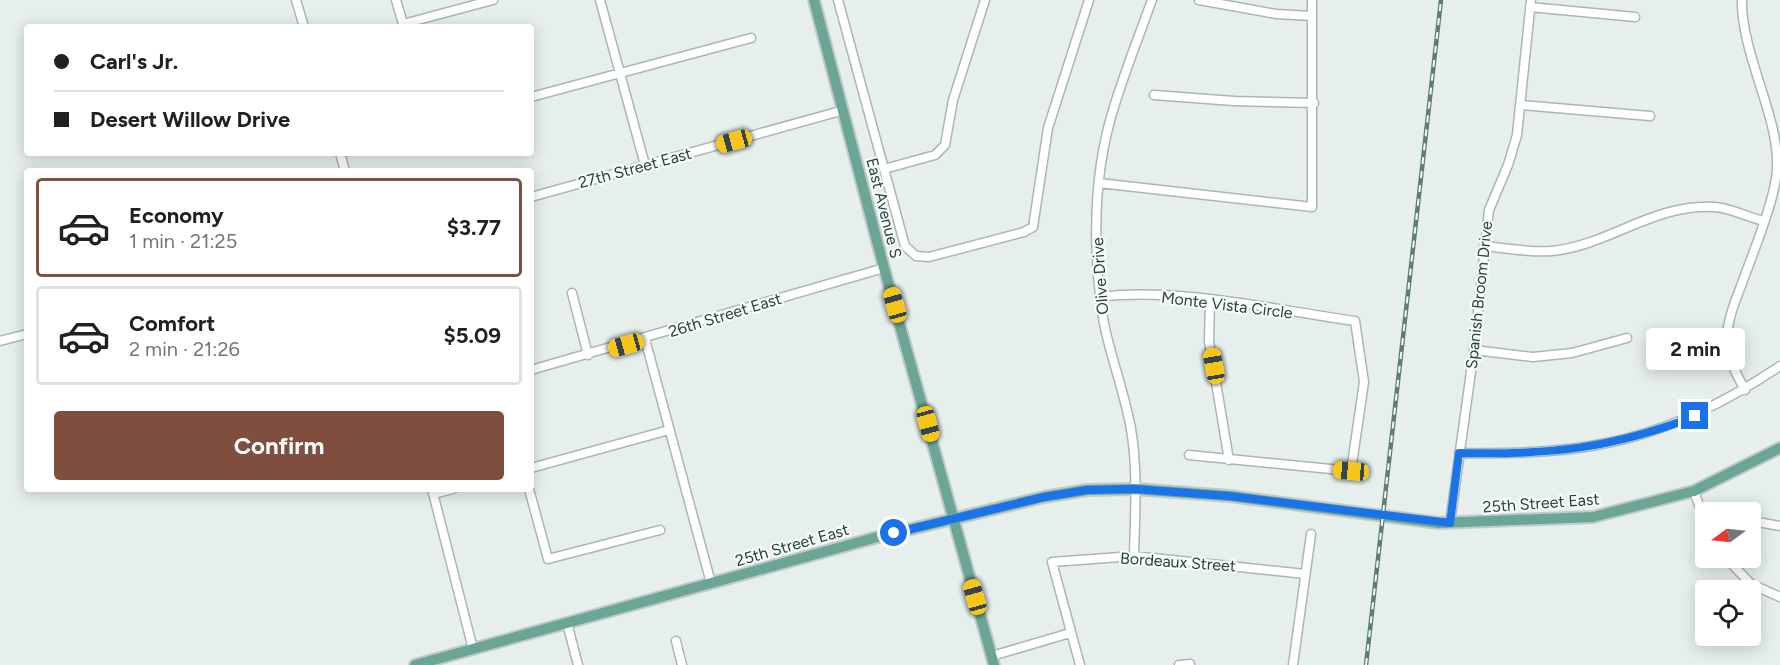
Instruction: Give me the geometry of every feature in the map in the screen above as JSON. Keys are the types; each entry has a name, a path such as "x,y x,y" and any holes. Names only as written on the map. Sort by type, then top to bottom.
{"main road":[{"name":"East Avenue S","path":"814,0 884,268 993,661"},
{"name":"25th Street East","path":"415,665 874,538 1044,497 1087,490 1135,489 1229,496 1450,523 1593,517 1694,491 1780,448"}],"street":[{"path":"296,0 303,24"},
{"path":"396,0 402,24"},
{"path":"410,24 493,0"},
{"path":"600,0 645,165"},
{"name":"East Avenue S","path":"838,0 905,246 916,256 929,257 1024,232 1033,227 1048,128 1089,0"},
{"path":"884,169 935,155 945,145 953,100 985,0"},
{"name":"Olive Drive","path":"1134,556 1135,489 1131,426 1105,329 1100,297 1096,223 1099,183 1113,108 1152,0"},
{"path":"1199,0 1276,14 1312,16"},
{"path":"1099,183 1312,207 1314,103 1312,0"},
{"path":"1742,0 1744,28 1777,151 1779,170 1730,316 1727,343 1731,364 1744,390"},
{"path":"1531,4 1635,16"},
{"name":"Spanish Broom Drive","path":"1450,523 1474,350 1489,210 1508,165 1516,135 1531,4"},
{"path":"534,96 751,38"},
{"path":"1154,95 1234,101 1314,103"},
{"path":"1520,105 1650,116"},
{"name":"27th Street East","path":"534,196 844,110"},
{"path":"1484,246 1552,251 1578,245 1651,216 1683,208 1717,207 1763,221"},
{"name":"26th Street East","path":"534,369 645,339 884,268"},
{"path":"572,293 588,355"},
{"name":"Monte Vista Circle","path":"1100,297 1149,295 1354,321 1364,382 1351,471 1229,460"},
{"path":"1189,456 1229,460 1209,341 1210,301"},
{"path":"0,341 24,335"},
{"path":"1474,350 1533,357 1572,353 1627,338"},
{"path":"645,339 711,583"},
{"path":"1459,453 1522,454 1616,443 1707,411 1780,366"},
{"path":"534,467 669,430"},
{"path":"1694,491 1698,502"},
{"path":"433,492 473,649"},
{"path":"530,492 548,559 660,530"},
{"path":"1761,523 1780,526"},
{"path":"1293,665 1311,534"},
{"name":"Bordeaux Street","path":"1070,633 1052,562 1134,556 1305,574"},
{"path":"1736,568 1751,584 1780,597"},
{"path":"567,623 578,665"},
{"path":"993,661 1070,633 1080,665"},
{"path":"676,641 682,665"},
{"path":"1179,665 1190,664"}],"railway":[{"path":"1366,665 1441,0"}],"route":[{"path":"894,533 1044,497 1087,490 1135,489 1229,496 1450,523 1459,453 1522,454 1588,448 1650,433 1695,416"}]}
